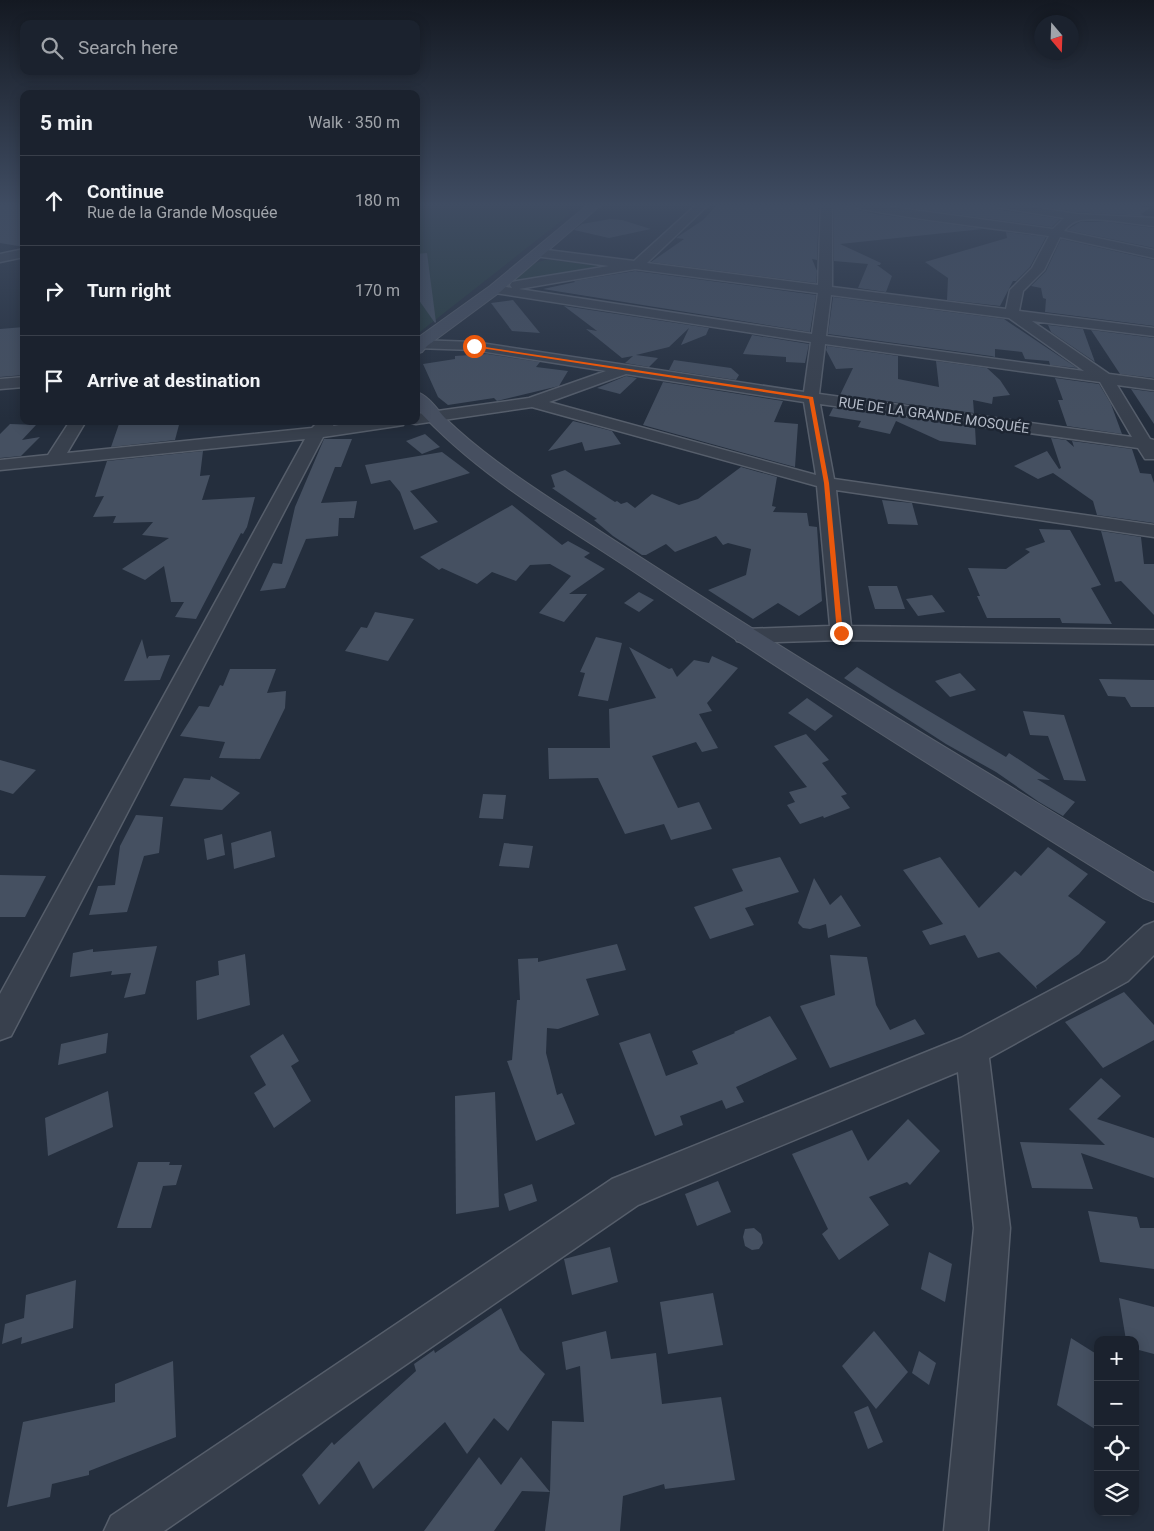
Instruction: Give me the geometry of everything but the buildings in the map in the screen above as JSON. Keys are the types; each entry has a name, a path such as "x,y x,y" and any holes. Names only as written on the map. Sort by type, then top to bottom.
{"street":[{"path":"420,345 512,275"},
{"path":"495,289 575,275"},
{"path":"719,275 1151,330"},
{"path":"825,275 811,398 826,483 841,633"},
{"path":"1012,312 1018,290 1033,275"},
{"path":"495,289 818,340 1154,384"},
{"path":"1012,312 1106,379 1150,444 1154,462"},
{"name":"RUE DE LA GRANDE MOSQUÉE","path":"420,346 474,346 811,398 1150,444"},
{"path":"424,417 532,402 626,369"},
{"path":"0,384 20,382"},
{"path":"532,402 826,483 1154,531"},
{"path":"424,417 487,464 745,636 1154,889"},
{"path":"54,460 76,425"},
{"path":"0,465 347,425"},
{"path":"0,1025 322,427"},
{"path":"745,636 841,633 1154,637"},
{"path":"126,1531 624,1192 972,1050 1117,971 1154,935"},
{"path":"966,1531 992,1228 972,1050"}],"green space":[{"path":"420,275 492,275 420,332"},
{"path":"519,275 553,275 517,283 515,279"}],"route":[{"path":"474,346 811,398 826,483 841,633"}]}
